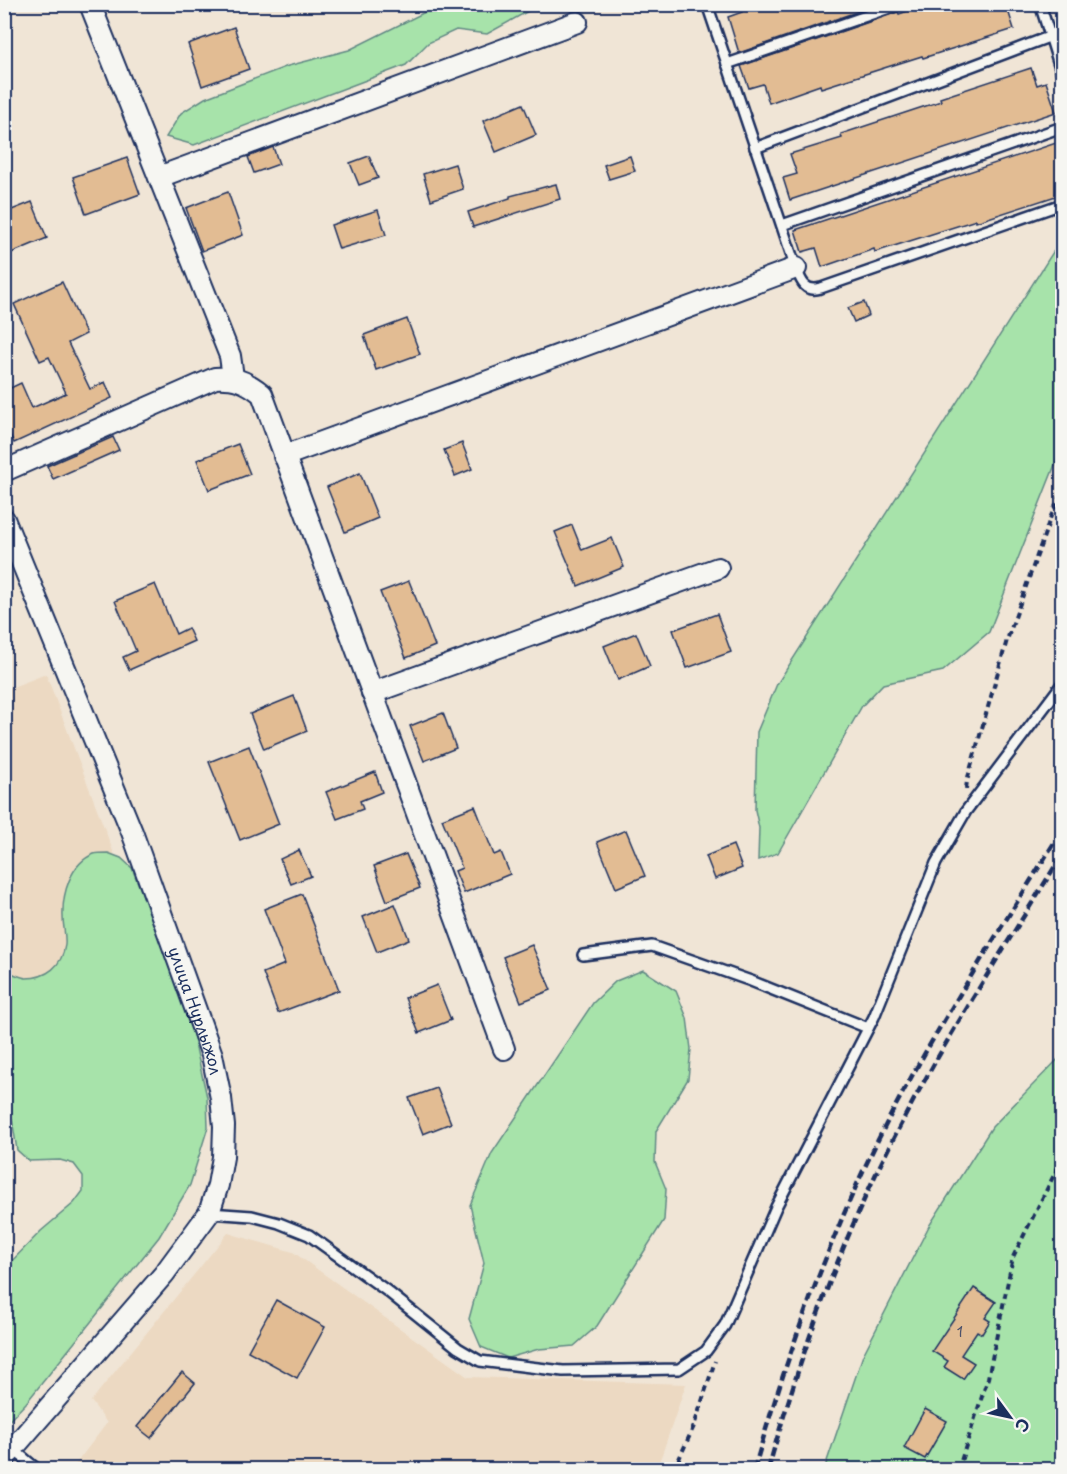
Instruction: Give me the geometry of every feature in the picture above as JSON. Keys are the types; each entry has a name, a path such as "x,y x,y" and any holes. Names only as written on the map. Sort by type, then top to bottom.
{"street":[{"path":"90,4 230,356 233,377"},
{"path":"159,177 577,22"},
{"path":"284,456 796,268"},
{"path":"4,471 215,378 233,377 249,383 262,394 504,1049"},
{"name":"улица Нурлыжол","path":"4,519 132,832 212,1055 224,1126 223,1157 218,1185 209,1213 164,1274 9,1454"},
{"path":"372,693 718,568"}],"lane":[{"path":"707,4 804,286 815,290 1062,204"},
{"path":"727,64 901,4"},
{"path":"1040,4 1062,74"},
{"path":"755,148 1062,32"},
{"path":"782,225 1062,128"},
{"path":"209,1213 252,1216 279,1223 309,1236 387,1292 458,1348 480,1360 563,1371 679,1369 706,1351 725,1325 776,1207 868,1028 936,863 966,811 1062,684"},
{"path":"583,955 652,946 752,981 868,1028"},
{"path":"9,1454 38,1470"}],"path":[{"path":"966,811 966,781 1007,640 1051,516 1062,492"},
{"path":"958,1470 988,1378 1013,1257 1062,1161"},
{"path":"674,1470 694,1426 716,1359"}],"shaded area":[{"path":"46,674 152,954 5,1012 5,690"},
{"path":"228,1233 293,1252 468,1377 686,1384 657,1469 71,1470 107,1423 91,1401"}],"green space":[{"path":"488,5 539,5 487,34 456,30 428,43 406,65 194,145 166,137 181,113 205,98 288,66 349,50 427,11"},
{"path":"1062,238 1062,447 989,632 943,671 883,684 862,706 778,853 758,860 759,828 755,810 757,732 777,684"},
{"path":"108,853 121,858 132,868 187,1008 207,1097 208,1127 190,1185 159,1237 26,1403 5,1425 5,1268 41,1231 74,1203 83,1191 83,1176 74,1164 60,1160 29,1161 17,1150 12,1119 5,1107 5,970 26,978 41,976 57,965 65,945 63,908 66,890 73,872 86,858 95,854"},
{"path":"643,970 676,991 687,1018 691,1049 688,1079 656,1131 655,1162 666,1189 664,1220 597,1326 574,1346 539,1349 508,1358 481,1347 469,1319 484,1263 470,1205 492,1153 593,1003 616,981"},
{"path":"1062,1055 1062,1469 824,1470 863,1355 929,1226 992,1127"}],"building":[{"path":"739,4 879,4 739,53 728,17 742,12"},
{"path":"928,4 1006,4 1014,29 821,88 820,85 769,103 763,84 749,88 741,66 898,12 899,14"},
{"path":"234,27 249,69 202,86 188,44"},
{"path":"1031,68 1037,85 1046,82 1056,112 790,200 783,178 797,174 790,154 842,138 841,134"},
{"path":"523,104 536,135 496,152 483,121"},
{"path":"1062,141 1062,194 875,252 874,249 822,267 816,248 802,252 795,230"},
{"path":"273,147 279,164 254,173 248,157"},
{"path":"369,156 378,178 359,185 350,163"},
{"path":"630,156 635,171 609,179 604,165"},
{"path":"127,158 140,194 86,214 73,177"},
{"path":"455,164 463,189 431,200 423,174"},
{"path":"556,184 560,199 473,227 468,212 510,198 510,196"},
{"path":"228,192 243,235 202,251 186,208"},
{"path":"32,202 47,238 4,256 4,213"},
{"path":"378,210 386,235 339,249 331,225"},
{"path":"62,282 86,334 68,343 90,389 105,382 112,398 14,443 4,422 4,391 21,383 32,408 66,393 49,357 40,361 14,304"},
{"path":"864,302 869,315 854,322 848,308"},
{"path":"407,319 420,354 376,370 364,335"},
{"path":"113,437 119,450 53,479 47,466"},
{"path":"462,443 472,469 455,476 444,450"},
{"path":"238,444 250,474 209,490 197,460"},
{"path":"360,473 378,518 345,532 327,487"},
{"path":"572,525 582,550 612,538 624,567 578,586 555,532"},
{"path":"409,581 435,646 406,658 380,592"},
{"path":"155,584 176,634 188,628 194,641 129,670 123,657 136,651 115,601"},
{"path":"717,614 731,652 687,668 673,630"},
{"path":"636,633 650,666 618,680 604,646"},
{"path":"294,696 307,731 264,749 250,714"},
{"path":"443,713 456,748 424,761 410,726"},
{"path":"249,746 279,824 240,840 209,762"},
{"path":"375,772 382,792 360,801 363,809 337,819 326,792"},
{"path":"475,806 494,855 501,852 510,874 464,893 455,871 462,868 442,819"},
{"path":"626,830 645,876 616,888 597,842"},
{"path":"733,845 742,868 715,879 706,856"},
{"path":"299,850 311,876 291,884 280,859"},
{"path":"406,854 420,888 387,901 374,866"},
{"path":"302,894 339,990 278,1013 263,973 285,964 264,909"},
{"path":"395,904 409,939 377,952 363,917"},
{"path":"532,945 551,990 521,1002 503,957"},
{"path":"437,985 451,1020 419,1033 405,998"},
{"path":"437,1088 451,1123 423,1134 409,1098"},
{"path":"974,1288 996,1302 985,1318 990,1321 982,1334 977,1331 961,1355 974,1363 963,1379 944,1367 948,1361 932,1351"},
{"path":"276,1300 325,1327 297,1378 248,1351"},
{"path":"182,1372 195,1383 151,1438 137,1427"},
{"path":"925,1409 947,1421 925,1459 904,1448"}],"railway":[{"path":"754,1470 803,1318 831,1244 863,1171 932,1041 1062,830"},
{"path":"768,1470 790,1395 816,1320 875,1176 940,1053 1062,855"}]}
